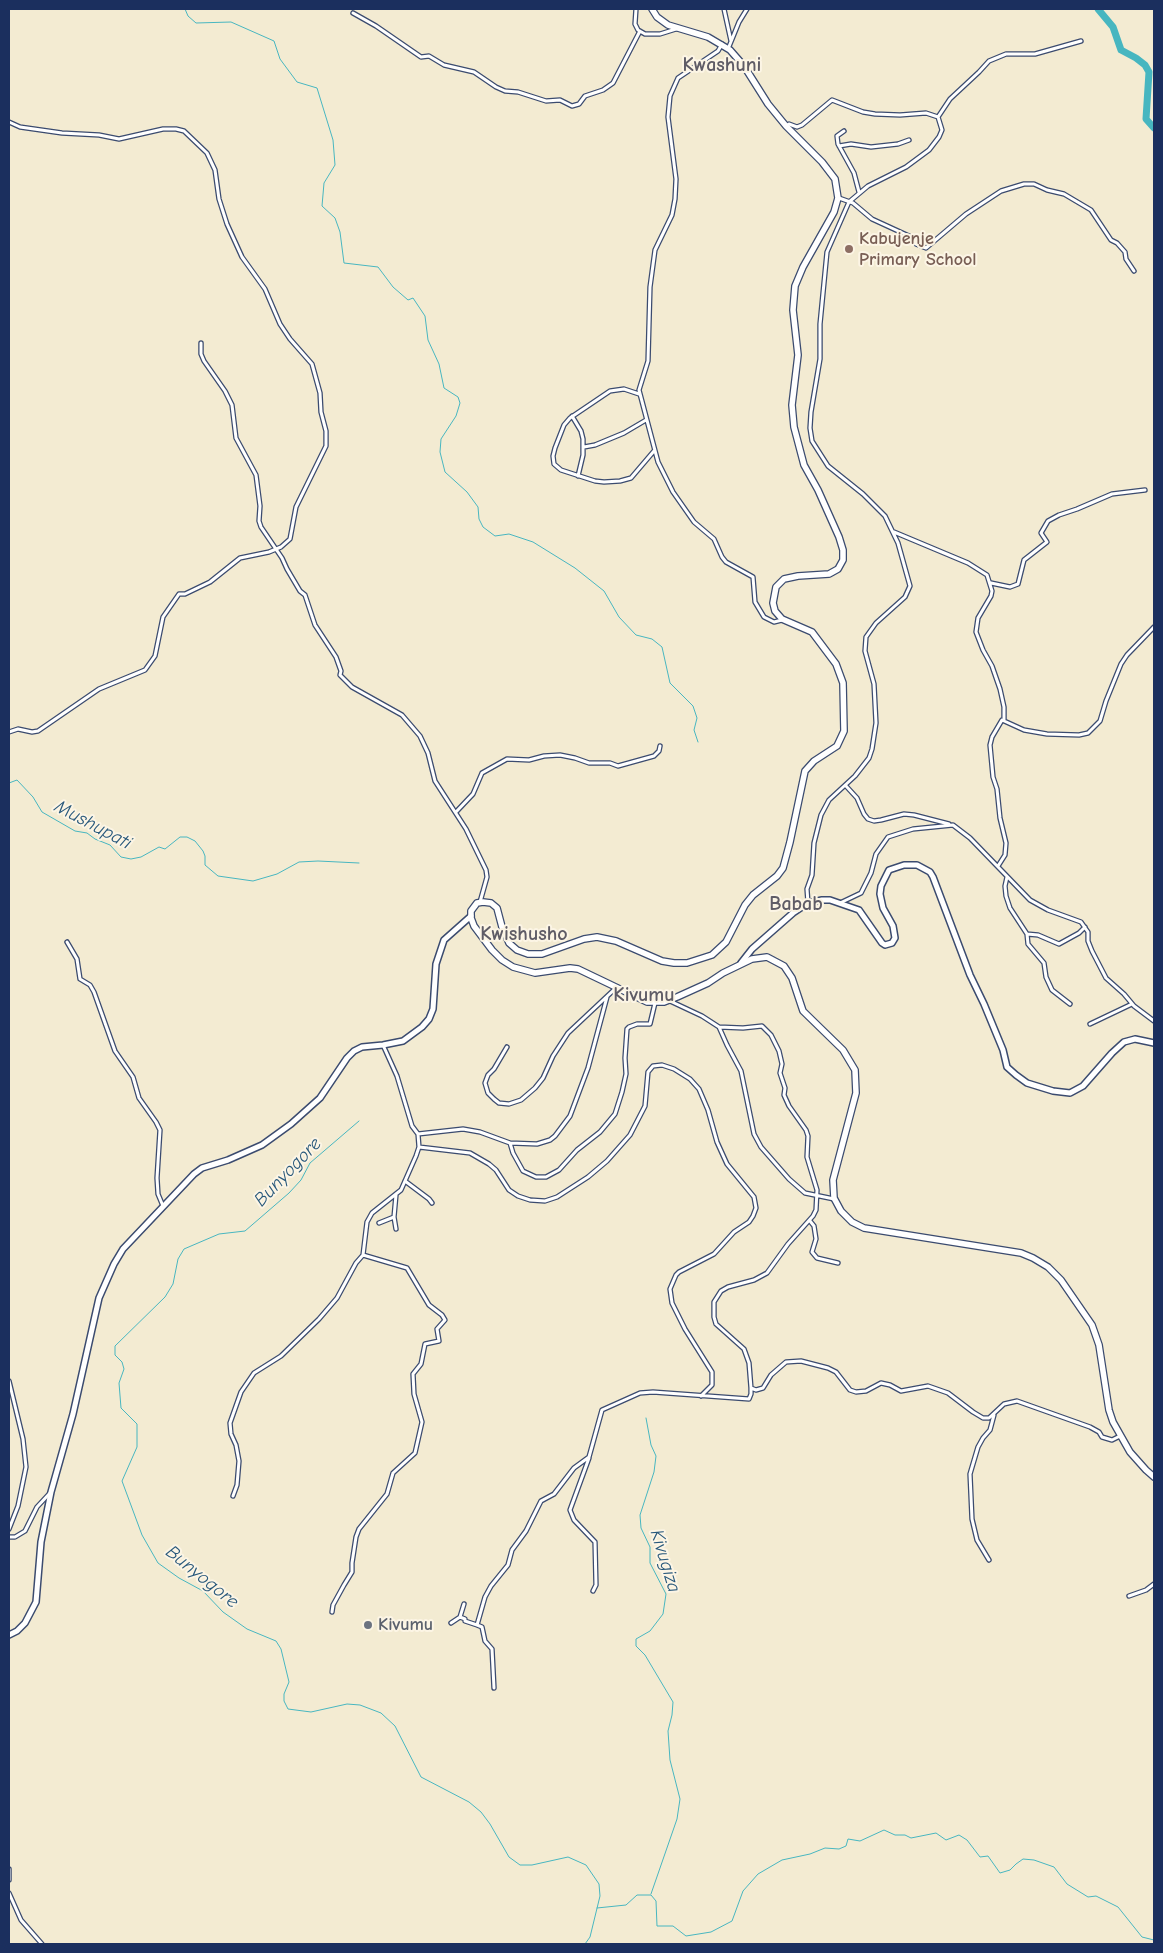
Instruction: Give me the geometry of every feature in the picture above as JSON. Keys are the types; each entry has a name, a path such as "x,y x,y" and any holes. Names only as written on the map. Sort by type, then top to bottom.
{"highway":[{"path":"652,9 660,20 677,28 704,35 728,49 744,66 768,104 786,126 832,174 837,185 838,198 833,215 803,267 795,286 793,310 798,356 792,406 794,427 804,465 818,490 839,537 844,555 838,569 829,574 792,576 779,584 774,594 773,603 777,615 812,632 836,664 843,683 844,731 837,746 814,761 805,771 783,868 778,876 758,889 748,900 730,936 717,951 695,961 674,963 662,961 616,941 597,937 584,939 542,954 522,953 516,950 506,938 494,905 488,902 480,902 473,907 471,916 474,926 492,950 513,967 534,973 574,968 589,973 647,1002 655,1003 668,1000 708,983 741,963 752,959 766,957 784,966 792,978 803,1011 843,1050 855,1070 856,1093 833,1180 834,1198 846,1216 864,1228 1021,1253 1040,1261 1048,1267 1061,1280 1092,1325 1099,1345 1109,1410 1120,1436 1136,1459 1154,1476"}],"main road":[{"path":"741,963 752,949 808,903 822,900 830,900 859,910 882,943 889,944 894,942 893,926 883,908 880,894 881,886 889,870 910,864 930,872 949,915 970,975 1003,1050 1007,1067 1027,1083 1053,1091 1070,1093 1083,1086 1124,1042 1135,1039 1154,1042"},
{"path":"9,1635 26,1624 36,1602 41,1542 51,1492 73,1414 99,1298 123,1249 198,1171 262,1145 291,1124 320,1098 347,1058 354,1051 362,1047 403,1041 422,1027 429,1019 432,1009 436,964 444,940 471,916"}],"street":[{"path":"636,9 635,24 645,34 656,34 677,28"},
{"path":"724,9 731,41"},
{"path":"728,49 747,9"},
{"path":"353,13 376,26 421,57 430,56 444,65 474,72 504,91 518,92 546,101 560,100 572,106 579,104 585,96 603,90 613,83 640,31"},
{"path":"938,117 950,99 989,61 1006,54 1035,54 1081,41"},
{"path":"722,44 718,51 678,78 670,96 668,116 676,179 675,200 672,215 655,250 650,287 648,361 646,373 639,387 639,394 654,450 668,484 687,513 698,526 711,535 726,562 752,577 755,602 764,617 774,622 783,619"},
{"path":"786,126 789,124 797,127 802,125 832,100 863,112 875,114 926,113 938,117"},
{"path":"808,903 807,889 812,875 814,843 821,815 829,800 846,786 869,758 875,734 874,684 865,651 866,637 876,623 905,597 910,586 909,575 894,531 885,516 828,466 815,448 811,435 812,409 820,359 820,324 826,284 826,256 849,202 880,178 906,166 929,150 942,130 938,117"},
{"path":"9,122 20,127 62,133 92,134 119,139 164,129 181,130 210,156 216,170 219,199 232,236 246,264 265,289 280,324 294,345 310,360 320,393 321,412 326,431 326,448 296,507 290,539 281,548 258,556 249,555 240,558 210,582 185,594 179,594 163,617 155,656 145,670 99,690 38,730 32,732 18,729 9,732"},
{"path":"844,131 837,136 839,146 854,173 859,193"},
{"path":"839,146 851,144 871,146 898,144 909,140"},
{"path":"838,198 855,205 872,219 915,239 916,244 926,248 933,244 961,218 1001,191 1024,184 1034,184 1047,190 1064,194 1091,210 1111,240 1117,243 1125,252 1126,259 1134,270"},
{"path":"202,343 201,354 232,405 236,438 256,476 260,506 259,521 286,569 305,595 315,625 334,651 341,671 340,675 358,691 402,715 420,736 428,753 435,781 456,812 487,873 480,902"},
{"path":"639,394 624,390 610,391 572,416 564,425 554,448 553,460 558,468 578,476 604,482 626,480 631,478 654,450"},
{"path":"572,416 581,431 584,447 578,476"},
{"path":"584,447 595,445 624,433 646,420"},
{"path":"991,583 1010,587 1018,584 1024,560 1047,542 1041,533 1048,521 1112,494 1144,490"},
{"path":"894,531 973,566 987,575 991,583 991,596 978,618 976,632 992,666 1000,689 1004,706 1004,720"},
{"path":"1004,720 1024,730 1047,734 1078,735 1088,733 1100,721 1121,664 1132,649 1154,627"},
{"path":"998,866 1002,862 1006,849 997,790 993,777 990,745 997,727 1004,720"},
{"path":"456,812 473,794 482,773 507,759 529,760 544,756 560,755 588,763 618,766 654,756 660,746"},
{"path":"846,786 857,798 868,819 874,821 895,815 914,815 953,825 970,838 1020,891 1039,906 1081,922 1088,932 1088,941 1106,978 1132,1004 1154,1021"},
{"path":"840,903 860,893 871,873 876,854 888,837 913,829 953,825"},
{"path":"1007,877 1005,886 1010,908 1027,934 1028,944 1044,963 1046,976 1052,990 1070,1004"},
{"path":"1027,934 1038,935 1059,944 1079,933 1085,927"},
{"path":"67,942 77,959 80,979 90,985 94,992 115,1051 133,1077 139,1098 160,1130 158,1194 164,1206"},
{"path":"507,1047 494,1069 488,1075 485,1083 488,1093 494,1099 499,1103 509,1104 521,1100 535,1088 543,1078 553,1056 568,1033 617,987"},
{"path":"418,1134 463,1129 480,1132 510,1143 526,1145 544,1142 555,1136 567,1122 588,1068 607,997"},
{"path":"593,1591 596,1585 595,1542 574,1520 570,1510 589,1457 600,1413 608,1406 640,1393 653,1392 751,1398 748,1363 744,1350 716,1324 714,1302 721,1291 728,1287 754,1280 768,1273 788,1244 810,1221 816,1210 816,1186 808,1157 808,1136 786,1100 785,1088 780,1073 782,1064 779,1050 772,1038 762,1026 743,1028 719,1027 702,1016 668,1000"},
{"path":"510,1143 513,1153 524,1171 536,1177 546,1177 559,1170 577,1150 600,1132 616,1114 622,1092 626,1074 627,1029 637,1024 650,1024 655,1003"},
{"path":"1090,1024 1132,1004"},
{"path":"719,1027 726,1045 741,1071 752,1126 757,1140 766,1154 805,1193 834,1198"},
{"path":"233,1496 237,1487 239,1461 236,1445 231,1434 230,1423 241,1392 254,1373 281,1356 333,1304 363,1254 367,1222 372,1213 401,1190 419,1147 418,1134 412,1126 397,1076 383,1045"},
{"path":"419,1147 470,1153 496,1170 512,1193 530,1200 545,1201 557,1197 588,1178 607,1161 630,1135 645,1106 648,1072 653,1066 662,1065 668,1067 682,1072 690,1079 699,1089 727,1164 754,1197 756,1208 754,1216 749,1222 734,1232 714,1254 680,1272 670,1289 672,1303 685,1329 712,1372 712,1385 701,1396"},
{"path":"405,1181 432,1203"},
{"path":"396,1194 394,1217 396,1229"},
{"path":"379,1223 394,1217"},
{"path":"810,1221 814,1226 816,1240 812,1252 817,1258 838,1263"},
{"path":"332,1612 333,1605 352,1572 356,1537 360,1529 387,1494 393,1473 415,1453 422,1422 414,1394 413,1374 421,1364 425,1344 439,1341 436,1329 445,1320 442,1315 429,1305 407,1268 363,1254"},
{"path":"751,1388 756,1390 763,1388 771,1375 786,1362 801,1361 836,1372 850,1390 856,1392 866,1390 881,1383 901,1390 928,1386 948,1393 983,1418 989,1418 1004,1404 1017,1401 1090,1427 1099,1432 1102,1437 1112,1440 1120,1436"},
{"path":"9,1381 23,1439 26,1467 18,1506 9,1529"},
{"path":"989,1560 977,1540 972,1519 970,1474 982,1438 990,1430 994,1414"},
{"path":"477,1625 488,1592 508,1566 512,1550 526,1531 541,1501 554,1494 574,1468 589,1457"},
{"path":"9,1537 15,1537 25,1531 37,1507 51,1492"},
{"path":"1128,1596 1146,1590 1154,1584"},
{"path":"451,1622 460,1617 464,1604"},
{"path":"460,1617 464,1618 465,1621 482,1627 486,1641 492,1649 491,1659 494,1688"},
{"path":"9,1869 9,1880"},
{"path":"9,1893 21,1920 42,1944"}],"waterway":[{"path":"185,9 188,16 196,23 231,22 274,41 280,59 297,82 317,88 333,140 335,165 324,183 322,206 335,218 340,232 344,263 378,267 393,287 408,300 413,298 425,316 428,340 439,364 444,388 458,397 460,403 456,416 441,439 440,452 445,472 467,492 478,507 479,519 483,527 495,536 509,534 533,542 575,568 604,591 619,617 636,635 652,639 662,647 670,683 693,706 697,718 694,730 698,742"},
{"path":"1098,9 1113,27 1121,50 1145,65 1149,72 1146,119 1154,128"},
{"name":"Mushupati","path":"9,783 17,780 33,797 42,812 75,831 87,833 95,839 110,845 121,857 131,859 141,857 159,847 165,849 180,837 187,837 195,841 203,851 205,865 218,876 253,881 277,874 299,862 359,863"},
{"name":"Bunyogore","path":"359,1121 310,1163 301,1180 289,1193 245,1231 219,1234 184,1249 178,1259 173,1284 165,1297 115,1346 115,1355 122,1362 124,1369 119,1383 121,1408 137,1424 137,1447 122,1481 142,1535 158,1563 179,1578 203,1591 223,1612 247,1629 276,1641 281,1649 289,1682 284,1694 284,1701 288,1709 311,1712 347,1704 360,1705 381,1713 395,1726 421,1777 469,1802 481,1812 509,1857 520,1865 532,1865 568,1857 586,1865 599,1884 600,1896 590,1937 585,1944"},
{"name":"Kivugiza","path":"646,1418 651,1445 656,1456 654,1472 640,1515 641,1528 650,1547 650,1563 666,1594 663,1614 650,1631 636,1639 636,1646 645,1655 673,1702 668,1731 670,1760 680,1799 677,1819 651,1894"},
{"path":"597,1908 626,1905 637,1895 651,1895 656,1901 657,1926 673,1926 686,1936 711,1932 732,1921 743,1891 758,1874 782,1860 810,1854 825,1848 839,1849 846,1846 848,1839 860,1841 884,1830 895,1835 905,1835 911,1838 936,1833 946,1840 959,1835 967,1840 980,1857 988,1856 1000,1873 1010,1870 1023,1859 1034,1860 1054,1867 1067,1884 1088,1897 1096,1896 1118,1907 1142,1937 1154,1940"}],"place":[{"name":"Kabujenje Primary School","path":"849,249"},
{"name":"Kivumu","path":"368,1625"}],"district":[{"name":"Kwashuni","path":"722,65"},
{"name":"Babab","path":"796,904"},
{"name":"Kwishusho","path":"524,934"},
{"name":"Kivumu","path":"644,995"}]}
